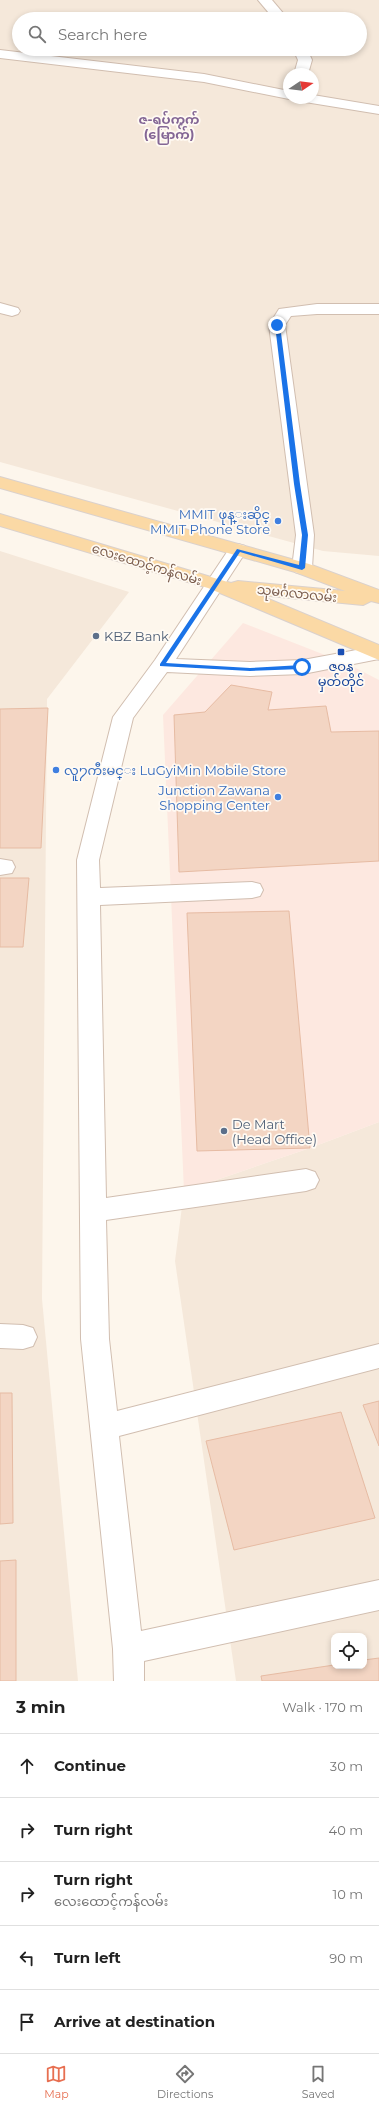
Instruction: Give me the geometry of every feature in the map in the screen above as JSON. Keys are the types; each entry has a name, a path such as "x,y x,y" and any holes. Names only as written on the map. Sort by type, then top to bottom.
{"main road":[{"path":"0,482 302,568 379,597"},
{"name":"လေးထောင့်ကန်လမ်း","path":"0,520 215,584 378,653"},
{"name":"သုမင်္ဂလာလမ်း","path":"215,584 379,601"}],"street":[{"path":"265,0 275,12"},
{"path":"0,54 12,55"},
{"path":"17,56 204,78 283,94"},
{"path":"303,68 306,60 304,56"},
{"path":"319,100 379,110"},
{"path":"302,568 305,535 277,325 285,312 317,309 379,309"},
{"path":"129,1681 128,1649 94,1339 88,860 123,717 162,665 238,550"},
{"path":"162,665 250,670 302,667 378,653"},
{"path":"89,896 252,890"},
{"path":"93,1211 306,1180"},
{"path":"104,1426 379,1356"},
{"path":"128,1649 379,1595"},
{"path":"128,1649 136,1681"}],"shaded area":[{"path":"0,0 379,0 379,556 323,551 0,462"},
{"path":"0,551 129,592 47,699 42,1299 78,1681 0,1681"},
{"path":"243,623 348,664 379,680 379,1122 310,1148 184,1191 163,715"},
{"path":"379,1122 379,1681 236,1681 175,1261 184,1191 310,1148"}],"building":[{"name":"Junction Zawana Shopping Center","path":"231,685 272,692 268,710 326,706 331,732 379,731 379,861 179,872 174,715 205,712"},
{"path":"48,708 41,848 0,848 0,709"},
{"path":"0,878 29,878 23,947 0,947"},
{"path":"289,911 310,1148 197,1151 187,913"},
{"path":"0,1393 12,1393 13,1523 0,1524"},
{"path":"379,1401 379,1446 363,1405"},
{"path":"341,1412 375,1518 234,1550 206,1441"},
{"path":"16,1560 16,1681 0,1681 0,1561"},
{"path":"379,1658 379,1681 262,1681 261,1676 331,1665 331,1669 367,1669 367,1660"}],"place":[{"name":"MMIT ဖုန္းဆိုင္ MMIT Phone Store","path":"278,521"},
{"name":"KBZ Bank","path":"96,636"},
{"name":"ဇဝန မှတ်တိုင်","path":"341,652"},
{"name":"လူ႒ကီးမင္း LuGyiMin Mobile Store","path":"56,770"},
{"name":"Junction Zawana Shopping Center","path":"278,797"},
{"name":"De Mart (Head Office)","path":"224,1131"}],"district":[{"name":"ဇ-ရပ်ကွက် (မြောက်)","path":"169,126"}],"route":[{"path":"277,325 305,535 302,568 238,550 162,665 250,670 302,667"}]}
